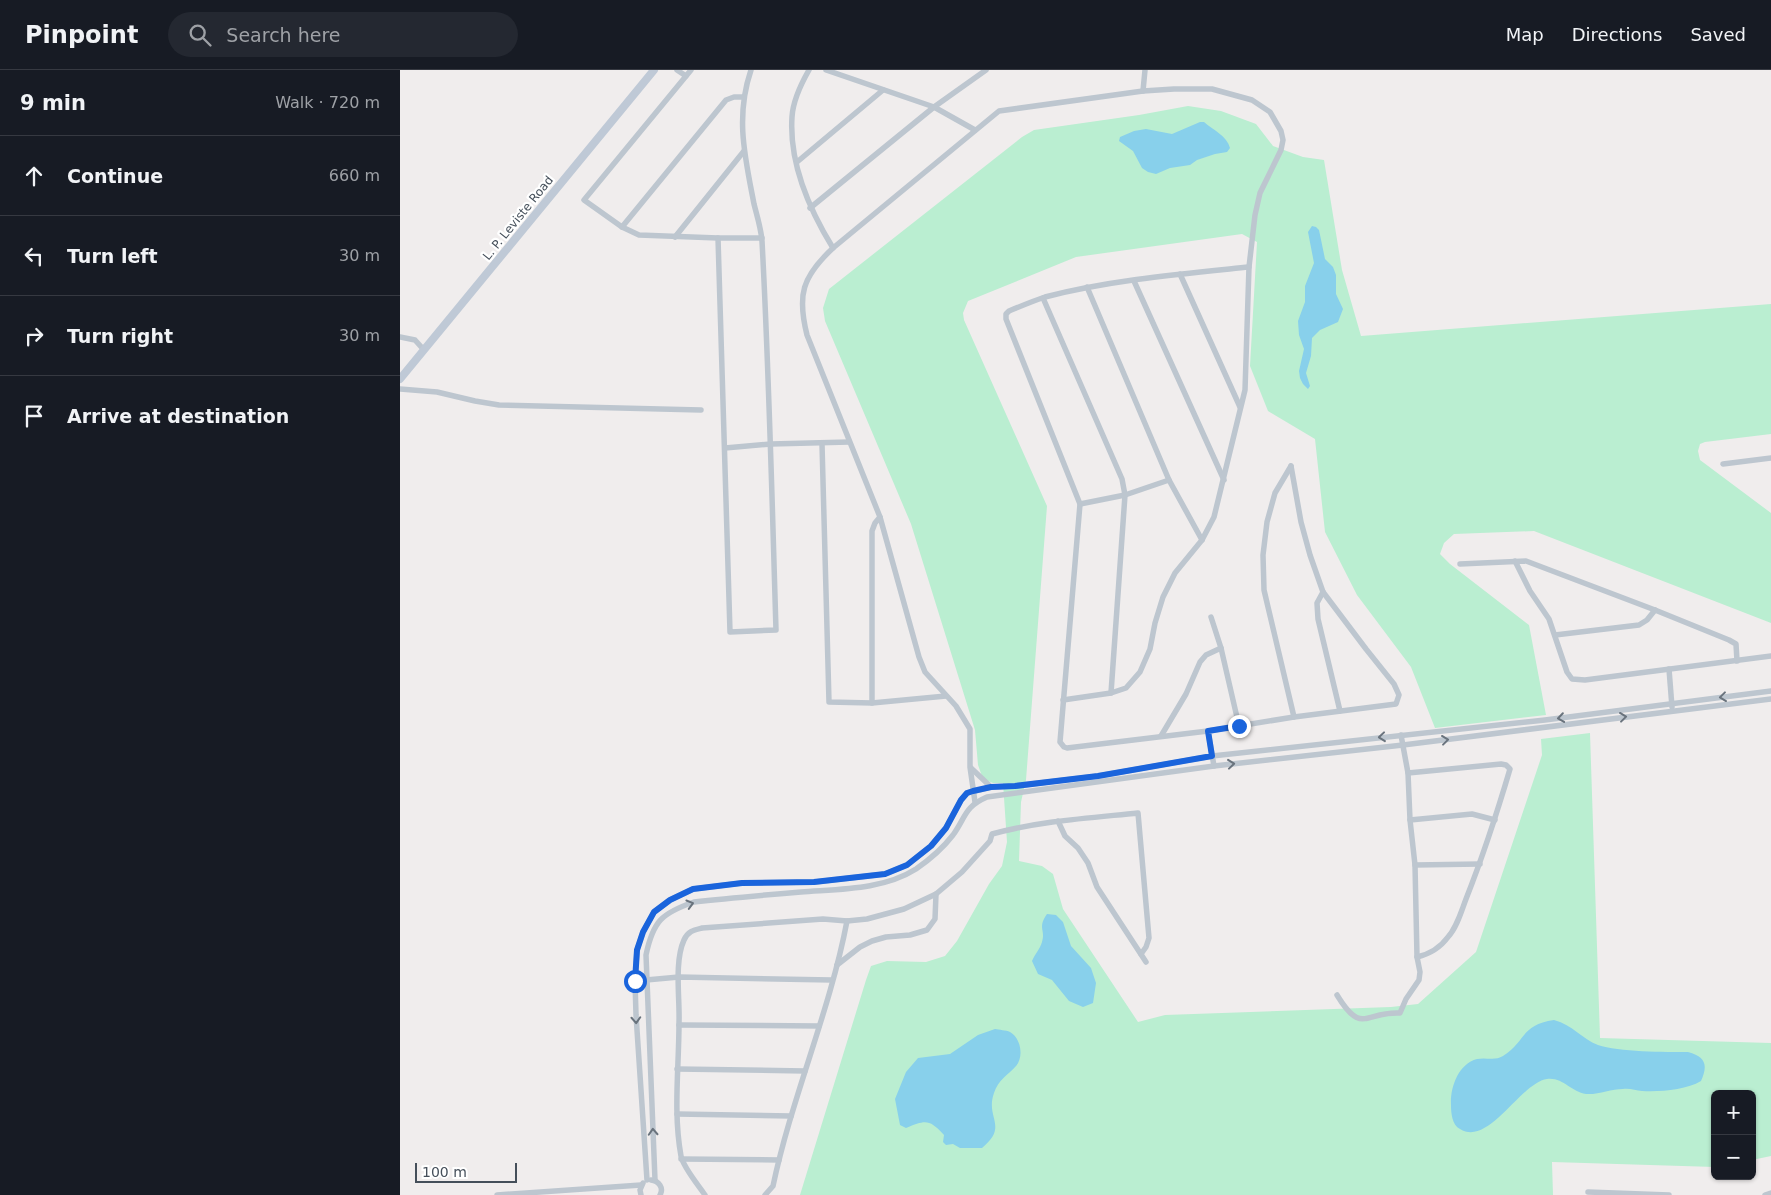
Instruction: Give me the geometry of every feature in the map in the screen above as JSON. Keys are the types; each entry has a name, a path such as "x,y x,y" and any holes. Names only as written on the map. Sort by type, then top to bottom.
{"main road":[{"name":"L. P. Leviste Road","path":"400,379 654,70"}],"street":[{"path":"677,70 686,76"},
{"path":"691,70 584,200 622,227 639,235 762,238"},
{"path":"718,238 730,632 776,630 771,444 762,238 744,151 742,124 743,97 751,70"},
{"path":"808,70 800,87 792,116 792,142 802,185 810,208 833,248"},
{"path":"826,70 934,107 975,130"},
{"path":"810,208 934,107 986,70"},
{"path":"1143,92 1145,70"},
{"path":"975,802 970,767 970,729 956,706 925,672 918,657 880,517 807,335 802,313 802,298 807,280 817,263 833,248 999,111 1174,89 1212,89 1252,100 1270,112 1281,131 1283,140 1281,150 1260,193 1255,215 1249,268 1245,390 1214,517 1202,540 1175,573 1163,597 1150,649 1140,672 1126,688 1111,693 1063,700"},
{"path":"797,162 883,90"},
{"path":"622,227 726,100 734,97 743,97"},
{"path":"675,236 744,151"},
{"path":"1249,268 1180,274 1088,287 1043,298 1009,311 1006,314 1006,319 1080,504 1060,742 1066,748 1208,731 1294,717 1396,704 1399,695 1394,684 1323,592 1301,522 1291,466 1275,493 1267,522 1263,555 1264,590 1294,717"},
{"path":"1180,274 1240,407"},
{"path":"1134,281 1224,480"},
{"path":"1088,287 1169,480 1202,540"},
{"path":"1043,298 1122,479 1125,495 1111,693"},
{"path":"400,337 415,340 424,350"},
{"path":"400,389 437,392 499,405 701,410"},
{"path":"725,448 771,444 849,442"},
{"path":"822,444 829,702 872,703 946,696"},
{"path":"1723,464 1771,458"},
{"path":"1080,504 1125,495 1169,480"},
{"path":"872,703 872,531 880,517"},
{"path":"1515,561 1530,591 1550,619 1567,672 1572,679 1585,680 1771,656"},
{"path":"1460,564 1526,561 1655,610 1736,644 1737,661"},
{"path":"1323,592 1317,603 1318,619 1340,711"},
{"path":"1555,634 1640,625 1648,620 1655,610"},
{"path":"1210,617 1221,648 1239,726"},
{"path":"1161,736 1186,694 1200,662 1206,655 1221,648"},
{"path":"1669,669 1672,711"},
{"path":"647,1180 636,1015 635,981 637,950 643,932 654,912 670,900 693,889 742,883 814,882 885,874 907,865 931,846 946,828 961,800 967,793 991,787 1098,776 1212,756 1545,720 1771,691"},
{"path":"667,1195 655,1180 646,955 650,934 661,919 676,908 694,902 863,887 900,877 914,870 942,847 953,835 969,808 975,802 987,797 1214,766 1403,745 1771,699"},
{"path":"1208,731 1214,766"},
{"path":"1337,995 1348,1013 1358,1018 1371,1018 1390,1012 1400,1013 1406,999 1419,980 1415,865 1410,820 1408,773 1401,735"},
{"path":"1408,773 1506,765 1510,769 1480,864 1450,936 1429,954 1417,957"},
{"path":"970,767 991,787"},
{"path":"705,1195 681,1159 677,1114 681,950 684,939 692,931 702,928 823,919 847,921 867,919 904,909 936,894 962,872 990,841 992,834 1017,827 1058,821 1138,813 1149,938 1141,954"},
{"path":"1410,820 1472,814 1495,820"},
{"path":"1058,821 1065,836 1078,848 1088,863 1098,887 1146,962"},
{"path":"1415,865 1480,864"},
{"path":"837,965 860,947 872,941 886,937 910,935 927,930 935,919 936,894"},
{"path":"765,1195 773,1186 778,1160 837,965 847,921"},
{"path":"635,981 679,977 832,980"},
{"path":"680,1025 819,1026"},
{"path":"677,1069 805,1071"},
{"path":"677,1114 791,1116"},
{"path":"681,1159 778,1160"},
{"path":"497,1195 562,1192 641,1185 647,1180 655,1180"},
{"path":"641,1185 641,1195"},
{"path":"660,1185 660,1195"},
{"path":"1588,1192 1669,1195"},
{"path":"1765,1195 1771,1193"}],"green space":[{"path":"1188,106 1221,111 1256,124 1273,146 1303,157 1324,160 1342,270 1361,336 1771,304 1771,434 1705,442 1700,444 1698,451 1700,460 1771,513 1771,623 1534,531 1454,534 1444,543 1440,554 1450,564 1529,625 1546,715 1435,728 1411,667 1357,595 1325,532 1315,439 1268,411 1250,366 1257,242 1242,234 1076,257 968,301 963,313 964,320 1047,506 1026,780 1021,802 1019,861 1042,866 1053,874 1063,909 1138,1022 1165,1015 1391,1007 1418,1004 1476,952 1542,755 1541,739 1590,733 1600,1038 1771,1043 1771,1156 1756,1159 1756,1090 1711,1090 1711,1167 1552,1162 1553,1195 800,1195 871,966 887,961 926,962 945,956 957,941 989,884 1002,866 1007,842 1003,783 993,783 983,779 978,765 975,730 911,524 825,321 823,308 829,289 1022,137 1034,130"}],"water":[{"path":"1204,122 1226,140 1230,148 1227,152 1215,154 1197,160 1190,165 1170,168 1156,174 1142,168 1133,151 1119,141 1120,137 1134,131 1146,129 1172,134"},
{"path":"1312,226 1319,230 1325,259 1333,267 1336,275 1336,294 1343,309 1338,322 1320,330 1312,338 1311,356 1306,373 1310,386 1308,389 1300,378 1299,371 1304,349 1299,335 1298,321 1305,302 1305,286 1314,263 1308,232"},
{"path":"1047,914 1056,915 1063,922 1071,946 1091,968 1096,983 1093,1003 1083,1007 1069,1001 1052,980 1038,974 1032,961 1042,942 1042,926"},
{"path":"1554,1020 1567,1025 1598,1045 1642,1051 1688,1052 1699,1056 1705,1066 1701,1081 1665,1091 1626,1089 1586,1094 1576,1091 1558,1080 1547,1079 1526,1091 1493,1122 1482,1129 1471,1132 1457,1127 1452,1115 1451,1098 1456,1078 1460,1071 1470,1062 1477,1059 1503,1056 1529,1030 1543,1022"},
{"path":"995,1029 1008,1031 1014,1035 1019,1043 1021,1053 1016,1066 1001,1081 994,1093 992,1109 995,1128 990,1140 982,1148 960,1148 953,1144 946,1145 943,1142 944,1135 935,1126 927,1122 918,1123 906,1128 900,1125 895,1099 906,1072 918,1058 950,1054 978,1035"}],"route":[{"path":"635,981 637,950 643,932 654,912 670,900 693,889 742,883 814,882 885,874 907,865 931,846 946,828 961,800 967,793 991,787 1098,776 1212,756 1208,731 1239,726"}]}
